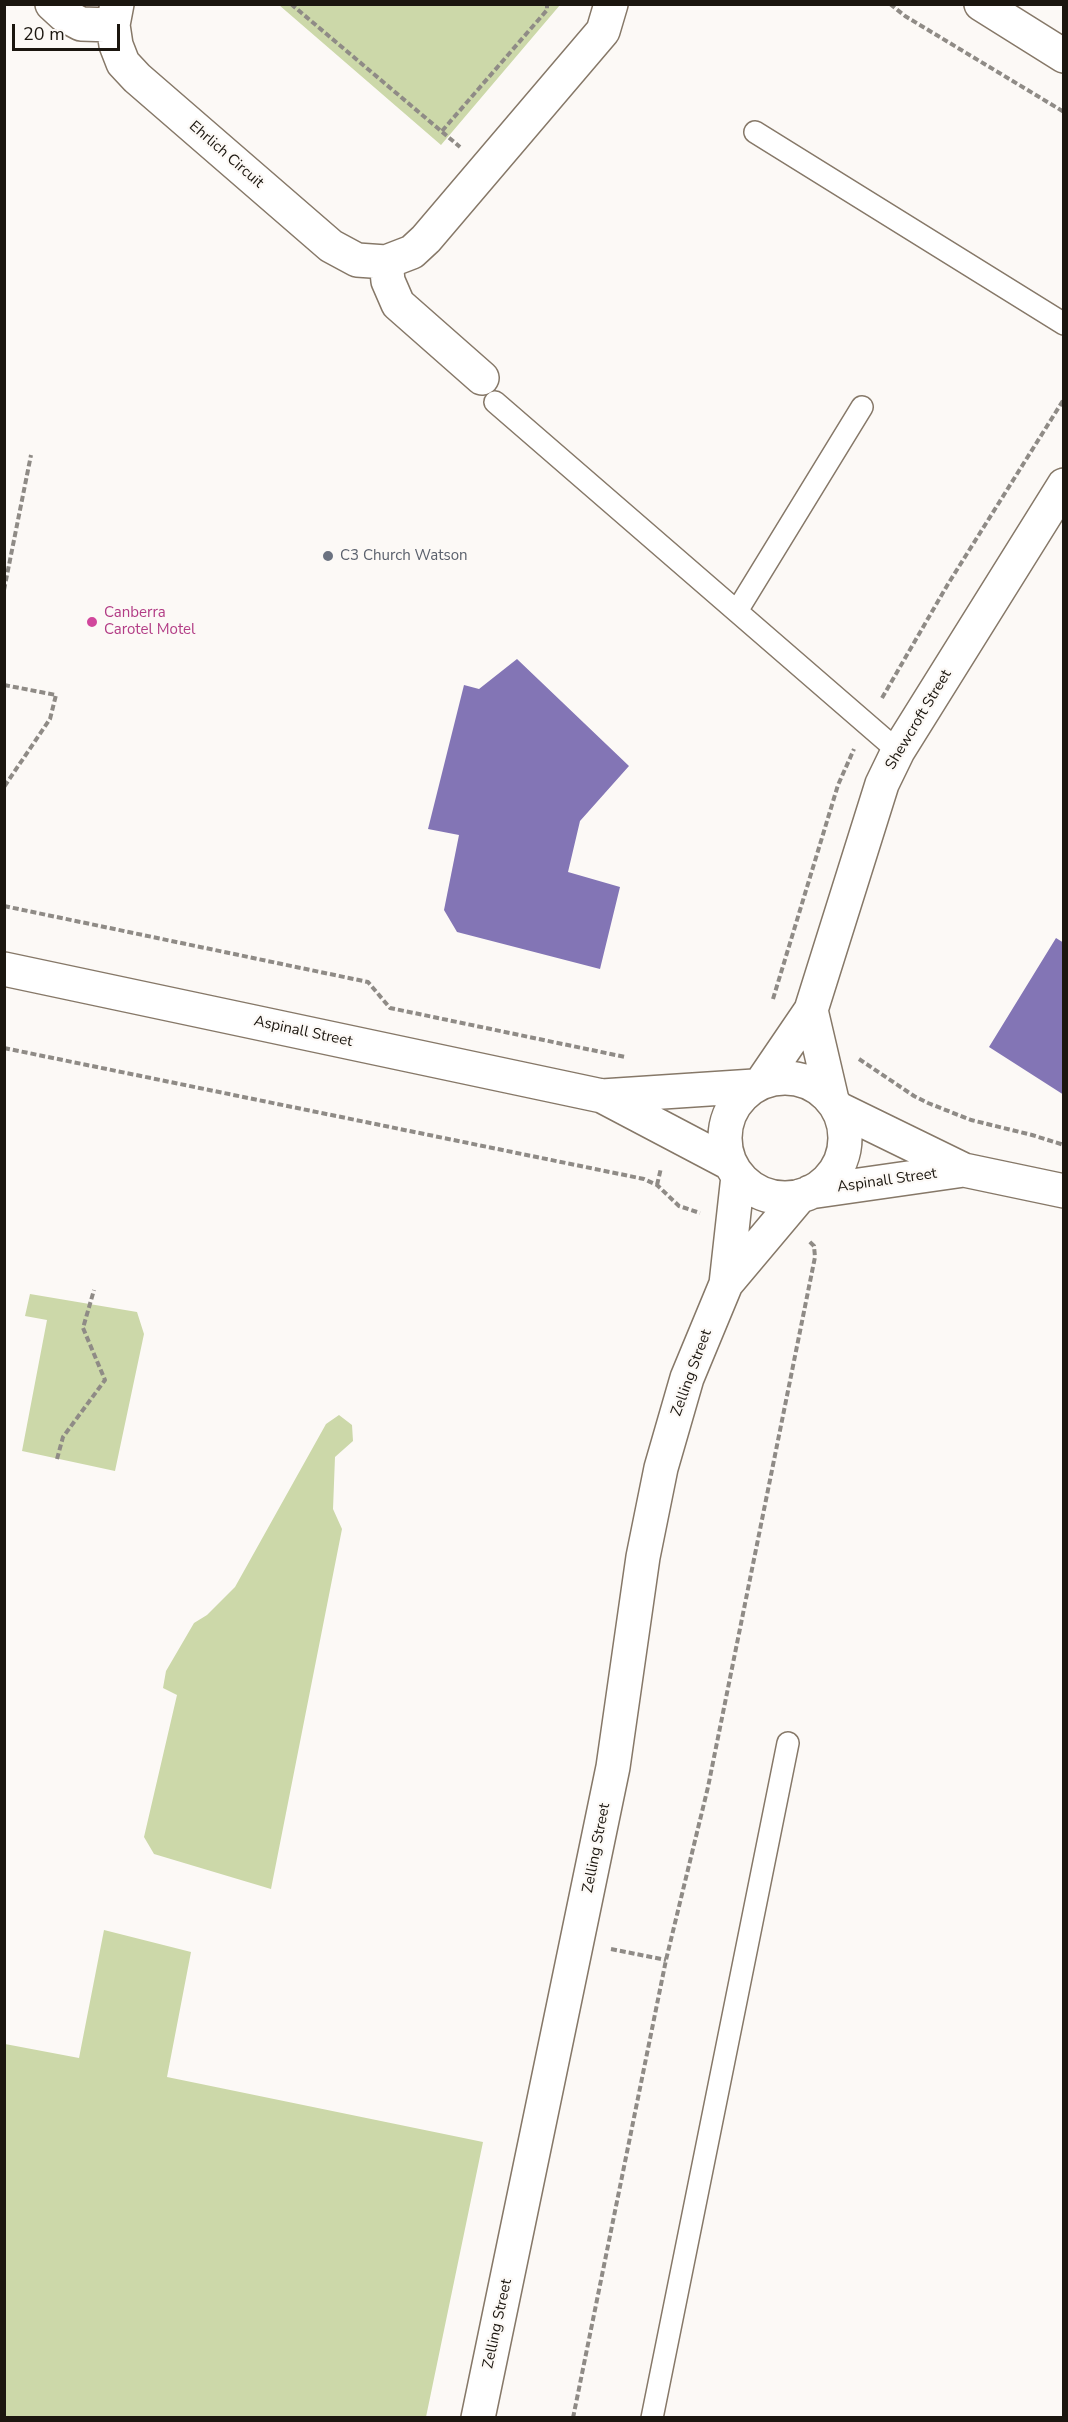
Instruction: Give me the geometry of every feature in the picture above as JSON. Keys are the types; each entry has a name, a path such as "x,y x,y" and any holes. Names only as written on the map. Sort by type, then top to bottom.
{"street":[{"path":"52,4 64,15 81,24 115,15"},
{"name":"Ehrlich Circuit","path":"115,15 116,45 123,63 137,78 331,246 357,260 386,262 412,252 426,239 603,31 611,4"},
{"path":"981,4 1064,56"},
{"path":"386,262 388,281 398,304 488,390"},
{"name":"Shewcroft Street","path":"758,1084 811,1010 882,784 898,751 1064,485"},
{"name":"Aspinall Street","path":"4,969 602,1096 758,1084"},
{"path":"811,1010 834,1104 844,1128 844,1148 838,1167 825,1183 805,1194 786,1198 766,1195 748,1186 734,1170 726,1151 725,1130 731,1111 742,1095 758,1084 785,1078 802,1080 818,1088 834,1104"},
{"name":"Aspinall Street","path":"602,1096 734,1170"},
{"name":"Aspinall Street","path":"834,1104 964,1170 1064,1191"},
{"name":"Zelling Street","path":"478,2418 613,1767 639,1580 661,1468 687,1378 726,1284 734,1170"},
{"name":"Aspinall Street","path":"805,1194 964,1170"},
{"name":"Zelling Street","path":"726,1284 805,1194"}],"lane":[{"path":"755,132 1064,324"},
{"path":"488,390 737,612 898,751"},
{"path":"737,612 862,407"},
{"path":"652,2418 788,1743"}],"path":[{"path":"291,4 486,169"},
{"path":"442,131 547,9 547,4"},
{"path":"890,4 905,16 1064,112"},
{"path":"4,590 31,455"},
{"path":"4,685 56,695 50,719 4,788"},
{"path":"4,906 368,982 390,1008 628,1058"},
{"path":"4,1048 644,1179 657,1185 679,1206 703,1215"},
{"path":"861,1059 914,1096 928,1103 971,1120 1064,1145"},
{"path":"573,2418 666,1960 708,1787 815,1257 814,1246 804,1236"},
{"path":"57,1459 63,1437 105,1380 83,1328 94,1290"},
{"path":"578,1941 666,1960"}],"green space":[{"path":"279,5 560,5 441,145"},
{"path":"30,1294 137,1312 144,1334 115,1471 22,1451 47,1320 25,1316"},
{"path":"339,1415 352,1425 353,1441 335,1457 333,1509 342,1529 271,1889 154,1854 144,1837 177,1695 163,1688 166,1671 194,1623 207,1615 235,1587 326,1424"},
{"path":"104,1930 191,1952 167,2077 483,2142 426,2417 5,2417 5,2044 79,2058"}],"building":[{"path":"517,659 629,766 580,821 568,872 620,887 600,969 457,932 444,910 459,835 428,829 464,685 479,689"},
{"path":"1056,938 1064,943 1064,1095 989,1047"}],"place":[{"name":"C3 Church Watson","path":"328,556"},
{"name":"Canberra Carotel Motel","path":"92,622"}]}
